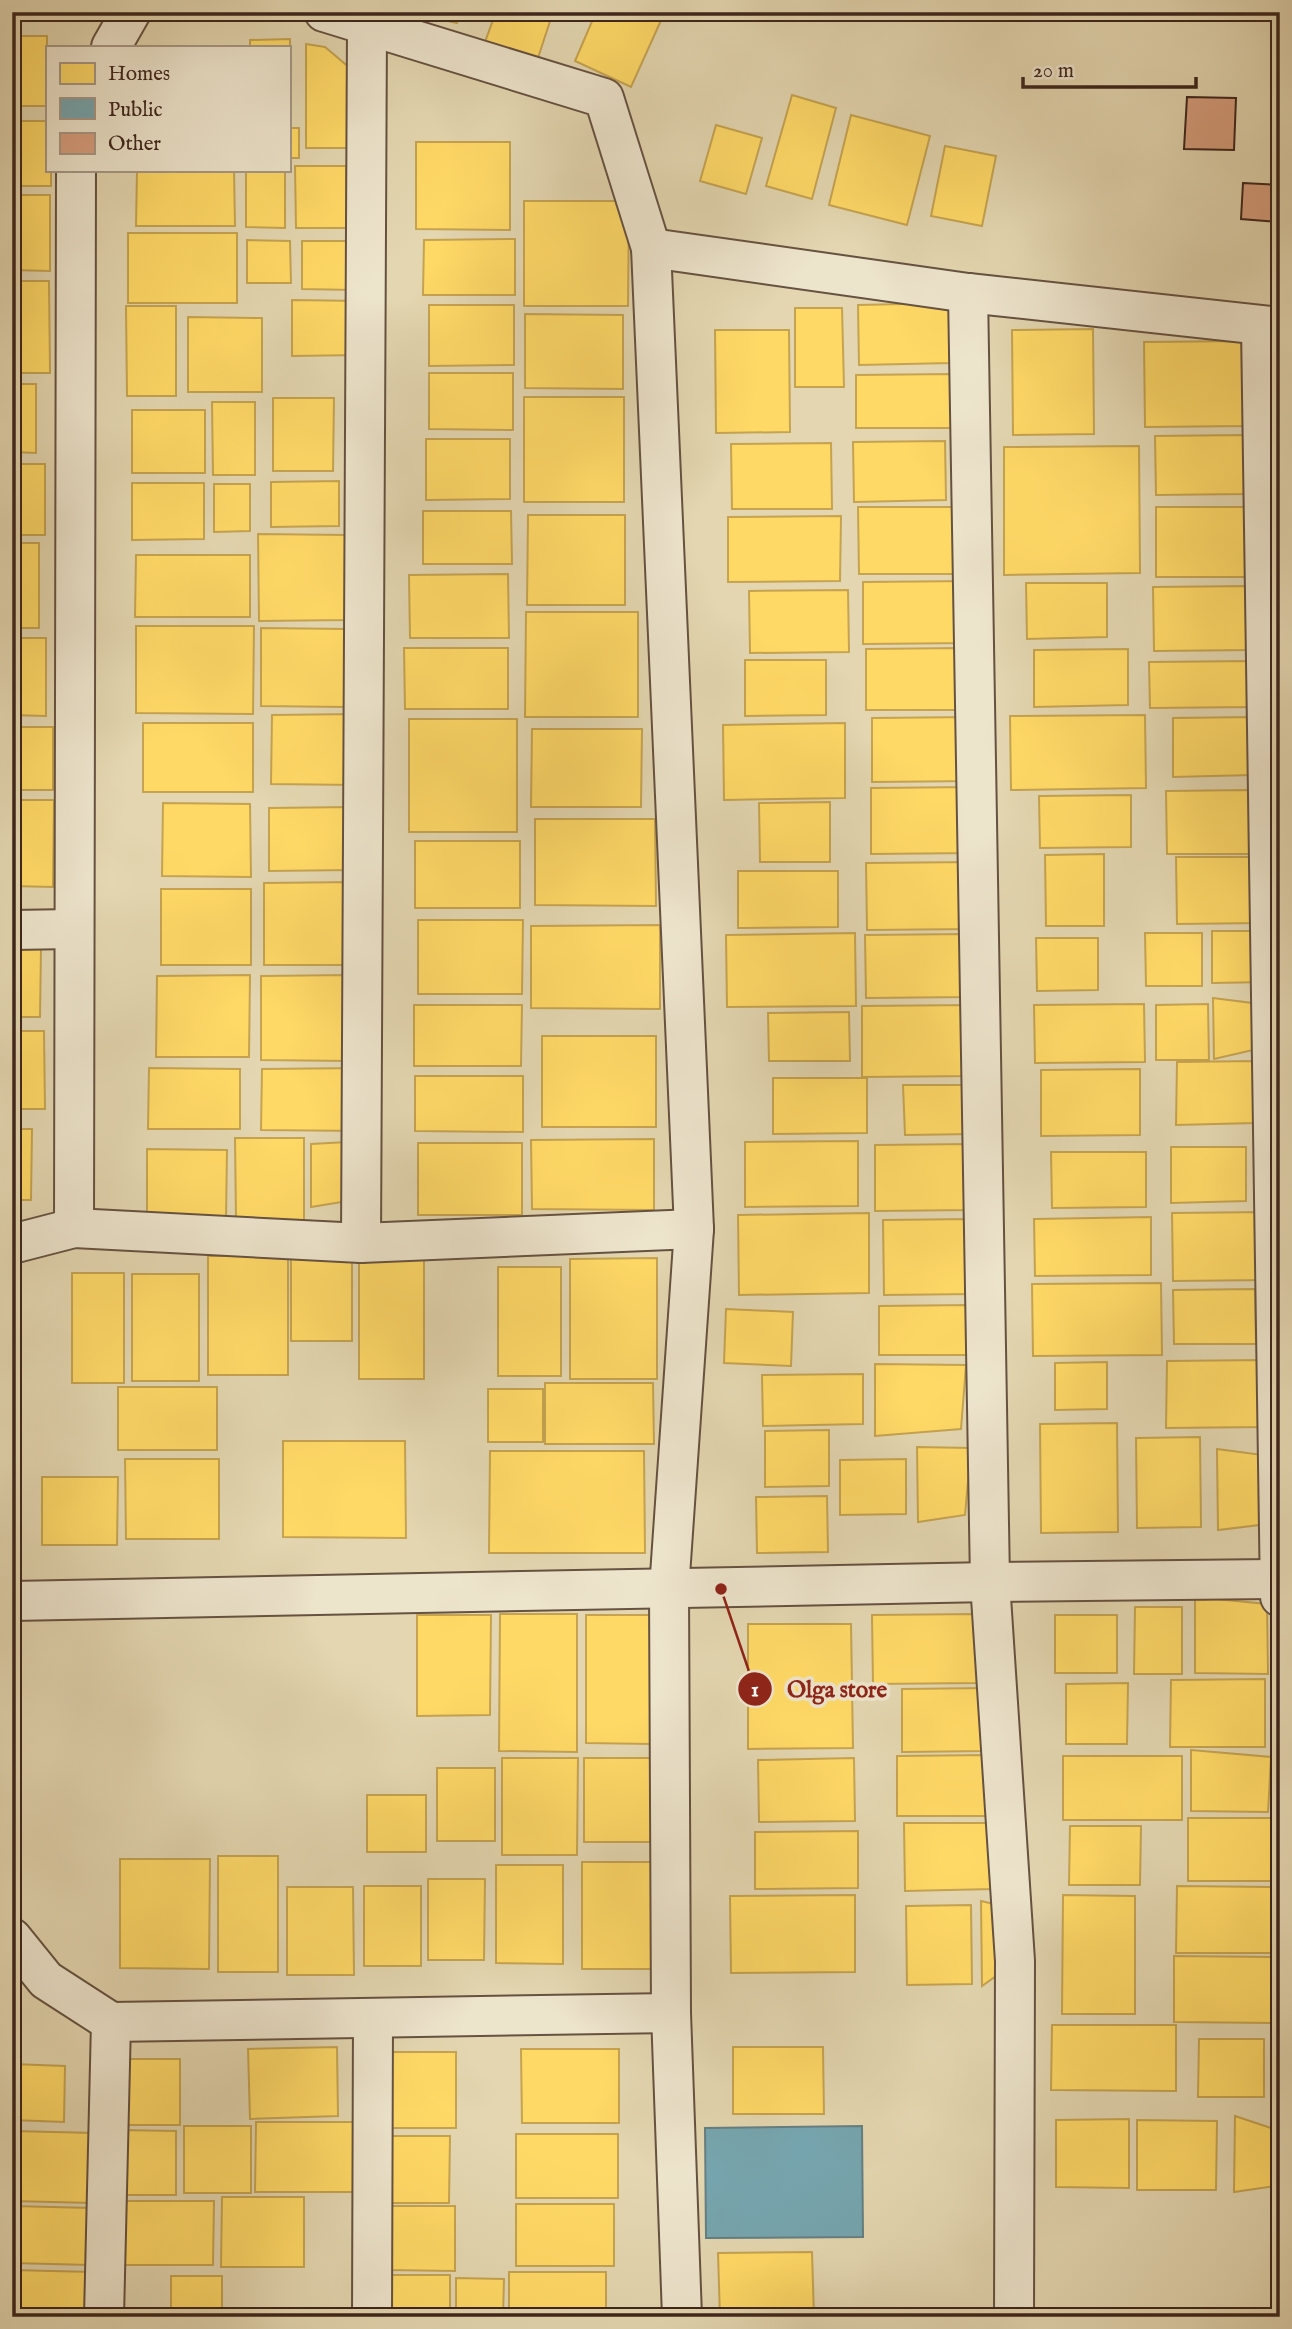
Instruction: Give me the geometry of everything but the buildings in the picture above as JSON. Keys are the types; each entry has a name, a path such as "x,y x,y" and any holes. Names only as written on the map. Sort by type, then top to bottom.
{"street":[{"path":"112,46 131,12"},
{"path":"324,12 604,98 651,248 694,1229 669,1590 671,2013 682,2317"},
{"path":"361,1243 367,27"},
{"path":"74,1228 76,172"},
{"path":"651,248 968,293 1270,327 1280,1598"},
{"path":"968,293 990,1581 1016,1961 1014,2317"},
{"path":"12,930 74,929"},
{"path":"12,1244 74,1228 361,1243 694,1229"},
{"path":"12,1601 669,1590 990,1581 1280,1579"},
{"path":"12,1938 46,1980 111,2022 671,2013"},
{"path":"372,2317 373,2018"},
{"path":"104,2317 111,2022"}],"place":[{"name":"Olga store","path":"721,1589"}]}
